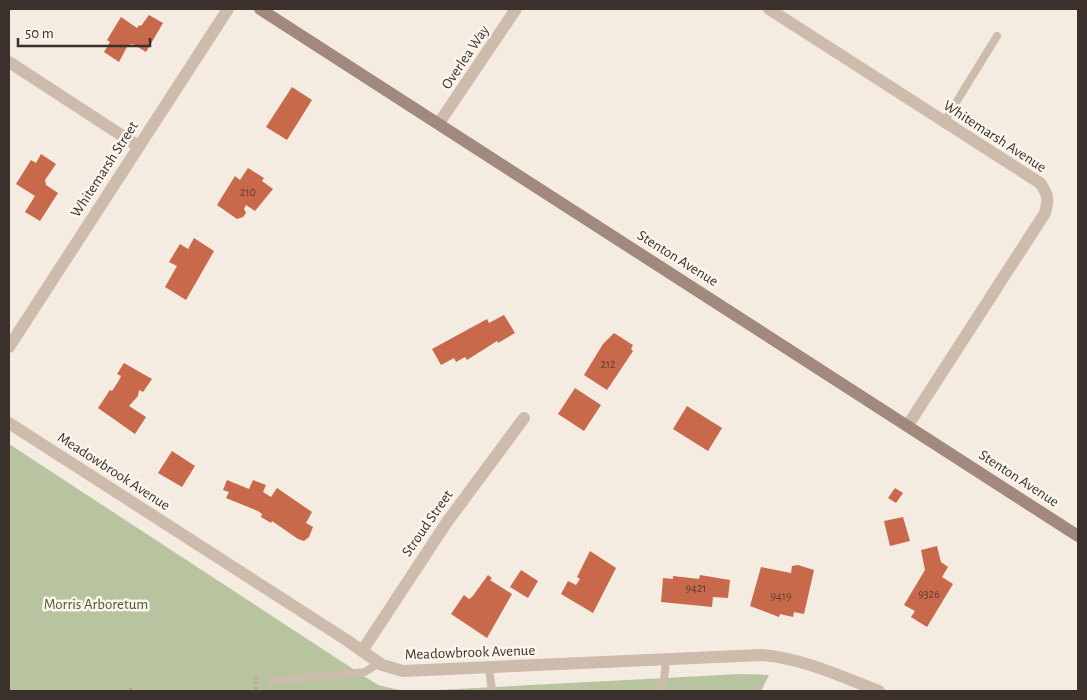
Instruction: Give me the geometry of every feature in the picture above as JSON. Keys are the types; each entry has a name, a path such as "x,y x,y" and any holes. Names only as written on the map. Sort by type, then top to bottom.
{"street":[{"name":"Whitemarsh Street","path":"9,347 228,9"},
{"name":"Stenton Avenue","path":"260,9 1078,536"},
{"name":"Overlea Way","path":"439,123 516,9"},
{"name":"Whitemarsh Avenue","path":"769,9 1040,182 1047,192 1048,203 1045,213 908,425"},
{"path":"9,62 138,146"},
{"name":"Stroud Street","path":"362,651 447,522 524,418"},
{"name":"Meadowbrook Avenue","path":"9,423 379,663 392,669 403,671 489,669 744,655 776,656 807,664 879,691"}],"lane":[{"path":"944,122 997,36"},
{"path":"657,691 664,680 666,660"},
{"path":"272,681 365,672 379,663"},
{"path":"489,669 492,691"}],"path":[{"path":"256,677 256,691"}],"green space":[{"name":"Morris Arboretum","path":"9,444 378,685 403,691 9,691"},
{"path":"741,674 769,675 761,691 419,691"}],"building":[{"path":"149,15 163,23 146,52 133,44 128,45 119,62 104,52 110,42 107,40 121,17 137,28 139,25 141,26"},
{"path":"292,87 312,100 287,140 266,127"},
{"path":"41,154 56,164 45,180 46,185 58,193 40,221 25,212 35,196 16,184 31,160 36,163"},
{"path":"248,168 264,178 262,181 273,189 255,211 246,205 244,209 246,213 243,217 237,219 217,205 235,176 240,180"},
{"path":"194,238 214,251 186,300 165,287 177,266 169,262 180,244 188,249"},
{"path":"504,315 515,333 498,343 497,341 467,360 465,357 456,362 454,358 441,365 432,349 487,319 489,323"},
{"path":"614,333 633,345 631,349 633,351 607,390 584,375 603,344"},
{"path":"124,363 152,379 143,392 139,390 138,396 129,406 146,417 135,434 98,408 118,382 121,376 117,374"},
{"path":"575,388 601,405 584,431 558,414"},
{"path":"687,406 722,428 708,451 673,429"},
{"path":"172,451 195,466 182,487 158,473"},
{"path":"227,480 249,489 253,480 266,485 263,492 271,497 277,488 312,512 306,523 313,527 309,537 304,541 298,539 272,521 271,523 261,517 262,514 258,511 226,498 229,492 223,490"},
{"path":"895,488 903,493 896,503 888,498"},
{"path":"903,517 910,541 890,546 884,521"},
{"path":"937,546 941,562 948,567 942,577 953,584 927,627 911,617 915,611 904,605 925,570 921,550"},
{"path":"590,551 616,568 593,613 561,594 568,581 576,585 580,579 577,577"},
{"path":"798,565 814,570 804,614 794,612 793,617 780,614 779,617 750,606 761,567 791,573 792,566"},
{"path":"521,570 538,581 528,598 510,587"},
{"path":"488,575 492,578 490,580 512,594 487,638 451,614 464,595 469,599 472,597"},
{"path":"700,575 730,580 728,598 713,597 712,607 661,602 663,578 673,579 673,576 699,579"}]}
